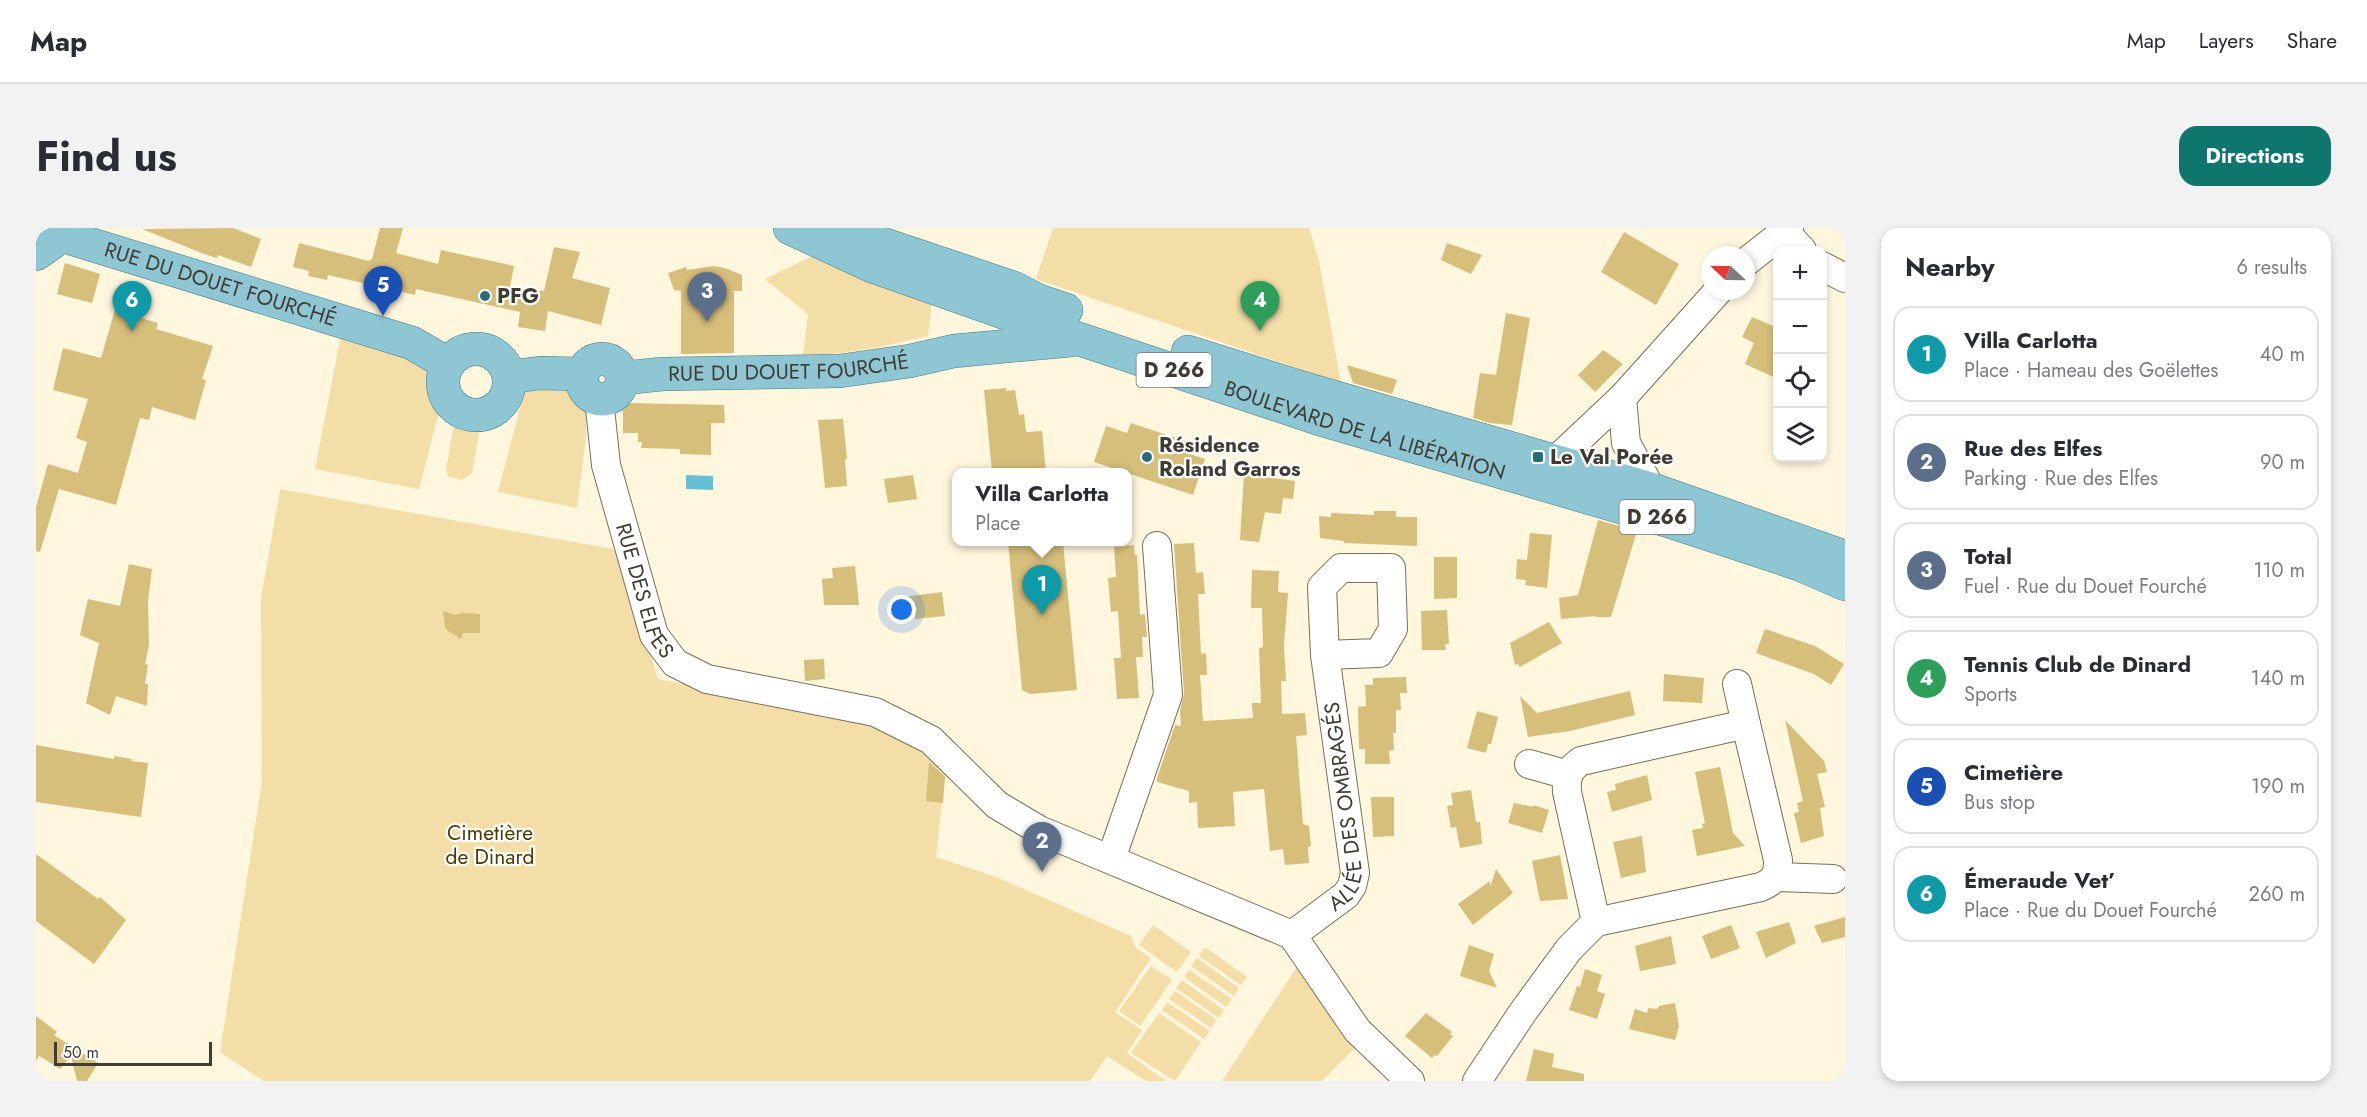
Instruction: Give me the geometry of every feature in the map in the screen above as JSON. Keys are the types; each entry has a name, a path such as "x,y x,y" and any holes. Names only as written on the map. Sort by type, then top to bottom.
{"main road":[{"name":"BOULEVARD DE LA LIBÉRATION","path":"790,228 872,266 940,288 1079,339 1323,420 1672,522 1799,564 1845,584"},
{"name":"BOULEVARD DE LA LIBÉRATION","path":"834,228 1014,288 1039,301 1139,336 1305,388 1651,489 1845,557"},
{"name":"RUE DU DOUET FOURCHÉ","path":"51,239 412,343 448,364"},
{"path":"940,288 958,308 963,318 954,351"},
{"name":"RUE DU DOUET FOURCHÉ","path":"954,351 980,327 1006,312 1039,301"},
{"name":"RUE DU DOUET FOURCHÉ","path":"509,377 540,373 601,384 663,374 840,371 910,361 954,351 1079,339"},
{"path":"472,349 484,350 498,357 509,377 507,392 502,403 483,415 460,412 449,402 443,386 448,364 461,352 472,349"}],"street":[{"path":"1755,256 1792,237"},
{"path":"1827,269 1845,278"},
{"path":"1555,461 1622,398 1710,300"},
{"name":"RUE DES ELFES","path":"601,384 606,465 654,635 675,663 707,679 874,712 931,740 997,805 1039,830 1292,935"},
{"path":"1622,398 1626,443 1651,489"},
{"path":"1111,859 1168,695 1156,546"},
{"name":"ALLÉE DES OMBRAGÉS","path":"1292,935 1346,895 1352,886 1354,873 1325,655"},
{"path":"1477,1081 1562,958 1580,936 1596,922 1761,887 1776,877 1778,860 1737,684"},
{"path":"1596,922 1567,792 1568,775 1571,768 1581,761 1746,724"},
{"path":"1529,764 1568,775"},
{"path":"1776,877 1833,879"},
{"path":"1292,935 1357,1030 1410,1081"}],"green space":[{"path":"1053,228 1309,228 1319,261 1341,383 1036,279"},
{"path":"810,257 825,257 932,300 928,336 875,348 812,357 803,355 808,314 765,279"},
{"path":"341,335 421,358 435,378 439,412 419,489 315,469"},
{"path":"571,383 586,406 586,438 577,508 498,492 526,386"},
{"path":"457,417 481,422 472,473 462,480 448,476 446,470"},
{"name":"Cimetière de Dinard","path":"280,489 618,550 658,679 862,718 946,765 936,857 996,877 1131,936 1135,947 1151,958 1115,1012 1142,1030 1127,1053 1166,1081 1146,1081 1107,1056 1090,1081 264,1081 220,1052 262,781 261,599"},
{"path":"1153,925 1191,952 1177,972 1139,945"},
{"path":"1205,947 1247,977 1241,985 1199,956"},
{"path":"1197,958 1239,988 1234,996 1191,966"},
{"path":"1151,966 1172,980 1140,1026 1119,1011"},
{"path":"1297,967 1357,1046 1322,1081 1222,1081"},
{"path":"1189,970 1232,999 1226,1007 1184,977"},
{"path":"1182,980 1224,1010 1219,1018 1176,988"},
{"path":"1175,991 1217,1020 1211,1028 1169,999"},
{"path":"1167,1002 1210,1031 1204,1039 1162,1010"},
{"path":"1159,1013 1201,1042 1175,1081 1131,1053"}],"water":[{"path":"686,475 713,476 713,490 686,489"}],"building":[{"path":"233,228 261,239 251,267 218,255 217,258 204,254 142,229"},
{"path":"380,228 403,228 396,253 438,264 441,250 514,266 510,286 544,291 554,247 580,252 572,278 610,288 601,325 548,311 545,331 518,327 520,312 416,289 415,295 399,291 398,296 379,292 380,287 328,275 327,280 308,276 309,271 293,267 299,243 369,261 372,259"},
{"path":"1624,232 1679,264 1656,305 1601,272"},
{"path":"1447,243 1482,255 1471,274 1441,260"},
{"path":"65,263 100,274 92,303 57,294"},
{"path":"713,266 742,275 742,291 734,291 734,353 681,354 681,291 674,290 668,273 686,267 687,270"},
{"path":"115,310 158,323 156,329 213,346 202,379 206,380 195,420 152,407 149,420 140,418 116,505 59,489 40,552 36,551 36,507 48,464 78,473 87,442 76,438 88,399 53,390 63,348 101,358"},
{"path":"1506,313 1530,318 1512,425 1490,423 1473,418 1480,373 1496,375"},
{"path":"1752,317 1773,326 1773,377 1745,364 1754,343 1742,337"},
{"path":"1603,350 1623,364 1595,392 1578,375"},
{"path":"1347,365 1397,380 1392,394 1353,383"},
{"path":"1006,388 1006,391 1015,390 1019,415 1024,414 1026,432 1042,431 1046,468 992,468 984,390"},
{"path":"623,403 724,405 725,423 711,423 711,455 680,454 680,449 641,448 642,442 638,442 638,433 623,433"},
{"path":"843,419 847,486 825,488 818,420"},
{"name":"Résidence Roland Garros","path":"1131,423 1194,444 1190,454 1205,459 1193,495 1132,475 1132,468 1112,468 1094,462 1106,426 1127,433"},
{"path":"1244,474 1295,481 1293,499 1283,498 1281,514 1265,512 1259,542 1240,540"},
{"path":"913,475 917,499 888,503 884,479"},
{"path":"1374,511 1396,511 1396,517 1417,517 1417,546 1344,543 1344,541 1320,538 1319,516 1331,517 1331,513 1374,515"},
{"path":"1598,520 1637,531 1611,617 1561,619 1559,598 1578,595"},
{"path":"1530,533 1552,535 1547,588 1525,585 1526,580 1516,579 1517,559 1527,560"},
{"path":"1194,543 1196,573 1203,572 1205,594 1198,594 1201,654 1206,653 1207,675 1200,675 1203,721 1253,718 1252,703 1261,703 1259,648 1263,647 1262,608 1251,608 1252,570 1279,571 1278,592 1288,593 1284,645 1286,681 1281,681 1282,714 1305,713 1307,735 1296,736 1303,824 1309,826 1311,846 1308,847 1309,863 1285,865 1283,849 1270,851 1264,789 1233,792 1235,826 1198,828 1197,802 1189,803 1189,791 1157,782 1175,725 1181,726 1180,711 1184,694 1174,544"},
{"path":"1134,545 1135,555 1137,555 1140,615 1145,614 1147,637 1142,637 1143,657 1136,657 1139,698 1117,699 1114,658 1121,658 1118,611 1111,612 1108,578 1116,577 1114,547"},
{"path":"1008,546 1063,546 1077,690 1030,694 1022,690"},
{"path":"1434,557 1457,557 1457,598 1434,599"},
{"path":"129,564 152,569 148,601 149,645 145,664 148,665 145,684 148,684 147,706 116,696 110,715 86,703 99,643 80,635 88,599 120,606"},
{"path":"855,566 859,605 824,605 822,579 833,578 832,568"},
{"path":"942,592 945,616 915,619 915,615 905,616 903,597"},
{"path":"1447,610 1449,644 1445,644 1446,650 1422,650 1421,611"},
{"path":"443,611 455,615 480,614 480,633 463,633 461,639 445,627"},
{"path":"1549,622 1562,643 1520,667 1518,664 1515,665 1510,643"},
{"path":"1765,629 1815,646 1844,664 1831,685 1814,674 1756,653"},
{"path":"824,659 825,679 805,681 804,660"},
{"path":"1664,674 1704,678 1702,703 1663,701"},
{"path":"1406,677 1407,693 1400,693 1401,710 1396,710 1396,733 1393,733 1394,750 1389,751 1390,764 1365,764 1365,749 1359,749 1358,707 1366,706 1365,685 1373,685 1373,678"},
{"path":"1630,691 1635,715 1570,731 1528,737 1520,696 1537,713"},
{"path":"1477,711 1498,717 1491,744 1488,744 1486,753 1467,748"},
{"path":"1785,720 1824,761 1827,772 1817,774 1825,807 1820,808 1824,836 1801,843 1794,813 1799,812 1797,803 1803,801"},
{"path":"36,745 148,763 141,817 36,802"},
{"path":"929,762 945,777 943,803 926,801"},
{"path":"1720,767 1733,833 1745,846 1697,856 1692,830 1703,828 1702,824 1705,823 1695,772"},
{"path":"1647,775 1652,800 1612,812 1607,792 1616,790 1615,784"},
{"path":"1471,790 1476,822 1480,822 1482,844 1460,848 1456,827 1451,828 1447,806 1453,805 1451,793"},
{"path":"1371,797 1394,797 1394,836 1373,837"},
{"path":"1514,803 1549,810 1542,833 1508,823"},
{"path":"1642,836 1646,872 1621,878 1613,842"},
{"path":"36,854 98,899 100,897 126,920 94,964 36,921"},
{"path":"1560,855 1568,899 1540,901 1532,861"},
{"path":"1496,869 1513,893 1473,925 1458,904 1490,881 1490,887"},
{"path":"1845,917 1845,937 1822,943 1814,926"},
{"path":"1789,922 1796,943 1766,958 1756,932"},
{"path":"1731,925 1740,948 1711,959 1702,936"},
{"path":"1671,936 1676,964 1640,971 1635,946"},
{"path":"1469,945 1494,954 1489,971 1497,988 1460,976"},
{"path":"1585,969 1602,975 1597,991 1605,994 1597,1019 1569,1010 1577,986 1580,987"},
{"path":"1675,1003 1679,1026 1675,1040 1629,1029 1635,1009 1647,1013 1648,1008 1657,1009 1659,1006"},
{"path":"1426,1013 1452,1032 1450,1034 1453,1036 1437,1056 1432,1058 1405,1036"},
{"path":"36,1016 57,1032 54,1035 98,1063 87,1081 77,1081 71,1056 60,1069 39,1056 36,1061"},
{"path":"1534,1049 1554,1054 1552,1067 1584,1074 1584,1081 1526,1081"}],"place":[{"name":"PFG","path":"485,296"},
{"name":"Cimetière","path":"383,316"},
{"name":"Total","path":"707,322"},
{"name":"Émeraude Vet’","path":"132,331"},
{"name":"Tennis Club de Dinard","path":"1260,331"},
{"name":"Résidence Roland Garros","path":"1147,457"},
{"name":"Le Val Porée","path":"1538,457"},
{"name":"Villa Carlotta","path":"1042,615"},
{"name":"Rue des Elfes","path":"1042,872"}]}
